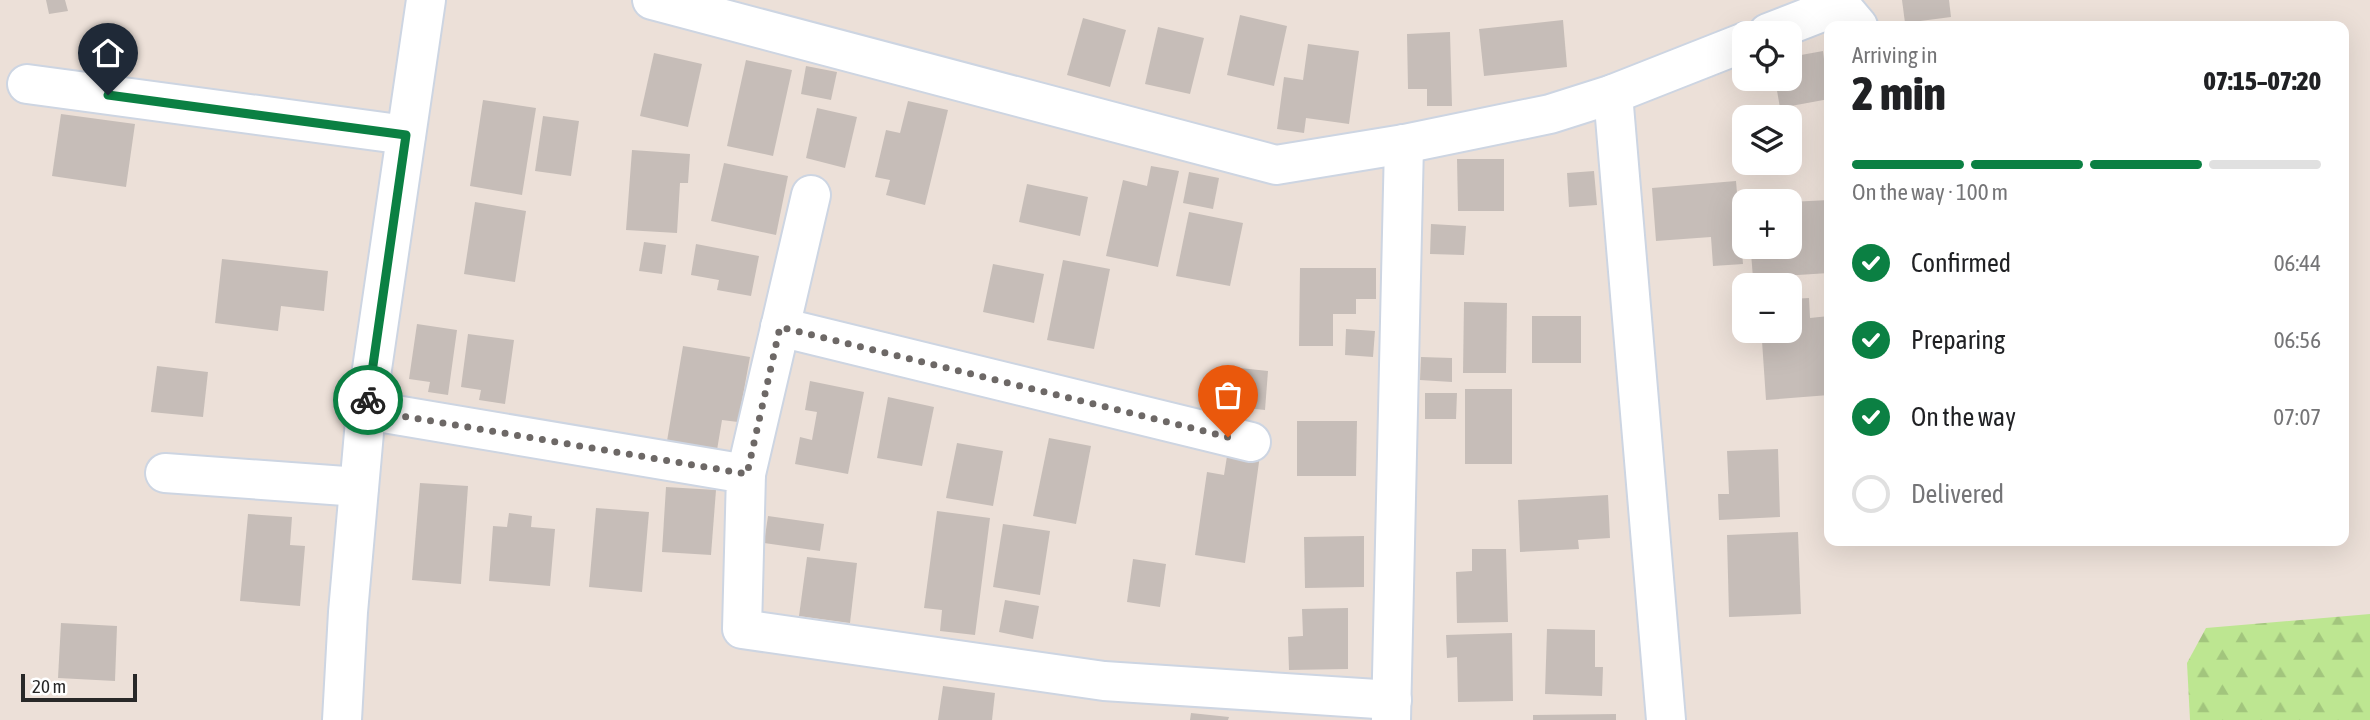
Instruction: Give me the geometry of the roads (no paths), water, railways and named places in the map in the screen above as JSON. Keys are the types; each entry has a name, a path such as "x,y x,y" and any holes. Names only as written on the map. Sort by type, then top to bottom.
{"street":[{"path":"342,720 348,612 366,410 426,0"},
{"path":"652,0 1276,165 1404,144 1550,114 1614,94 1732,47"},
{"path":"1799,21 1822,12 1847,13 1854,21"},
{"path":"27,84 406,135"},
{"path":"1614,94 1666,720"},
{"path":"811,195 747,474 742,628 1104,681 1392,710 1404,144"},
{"path":"780,327 1251,442"},
{"path":"366,410 747,474"},
{"path":"165,473 359,487"}]}
